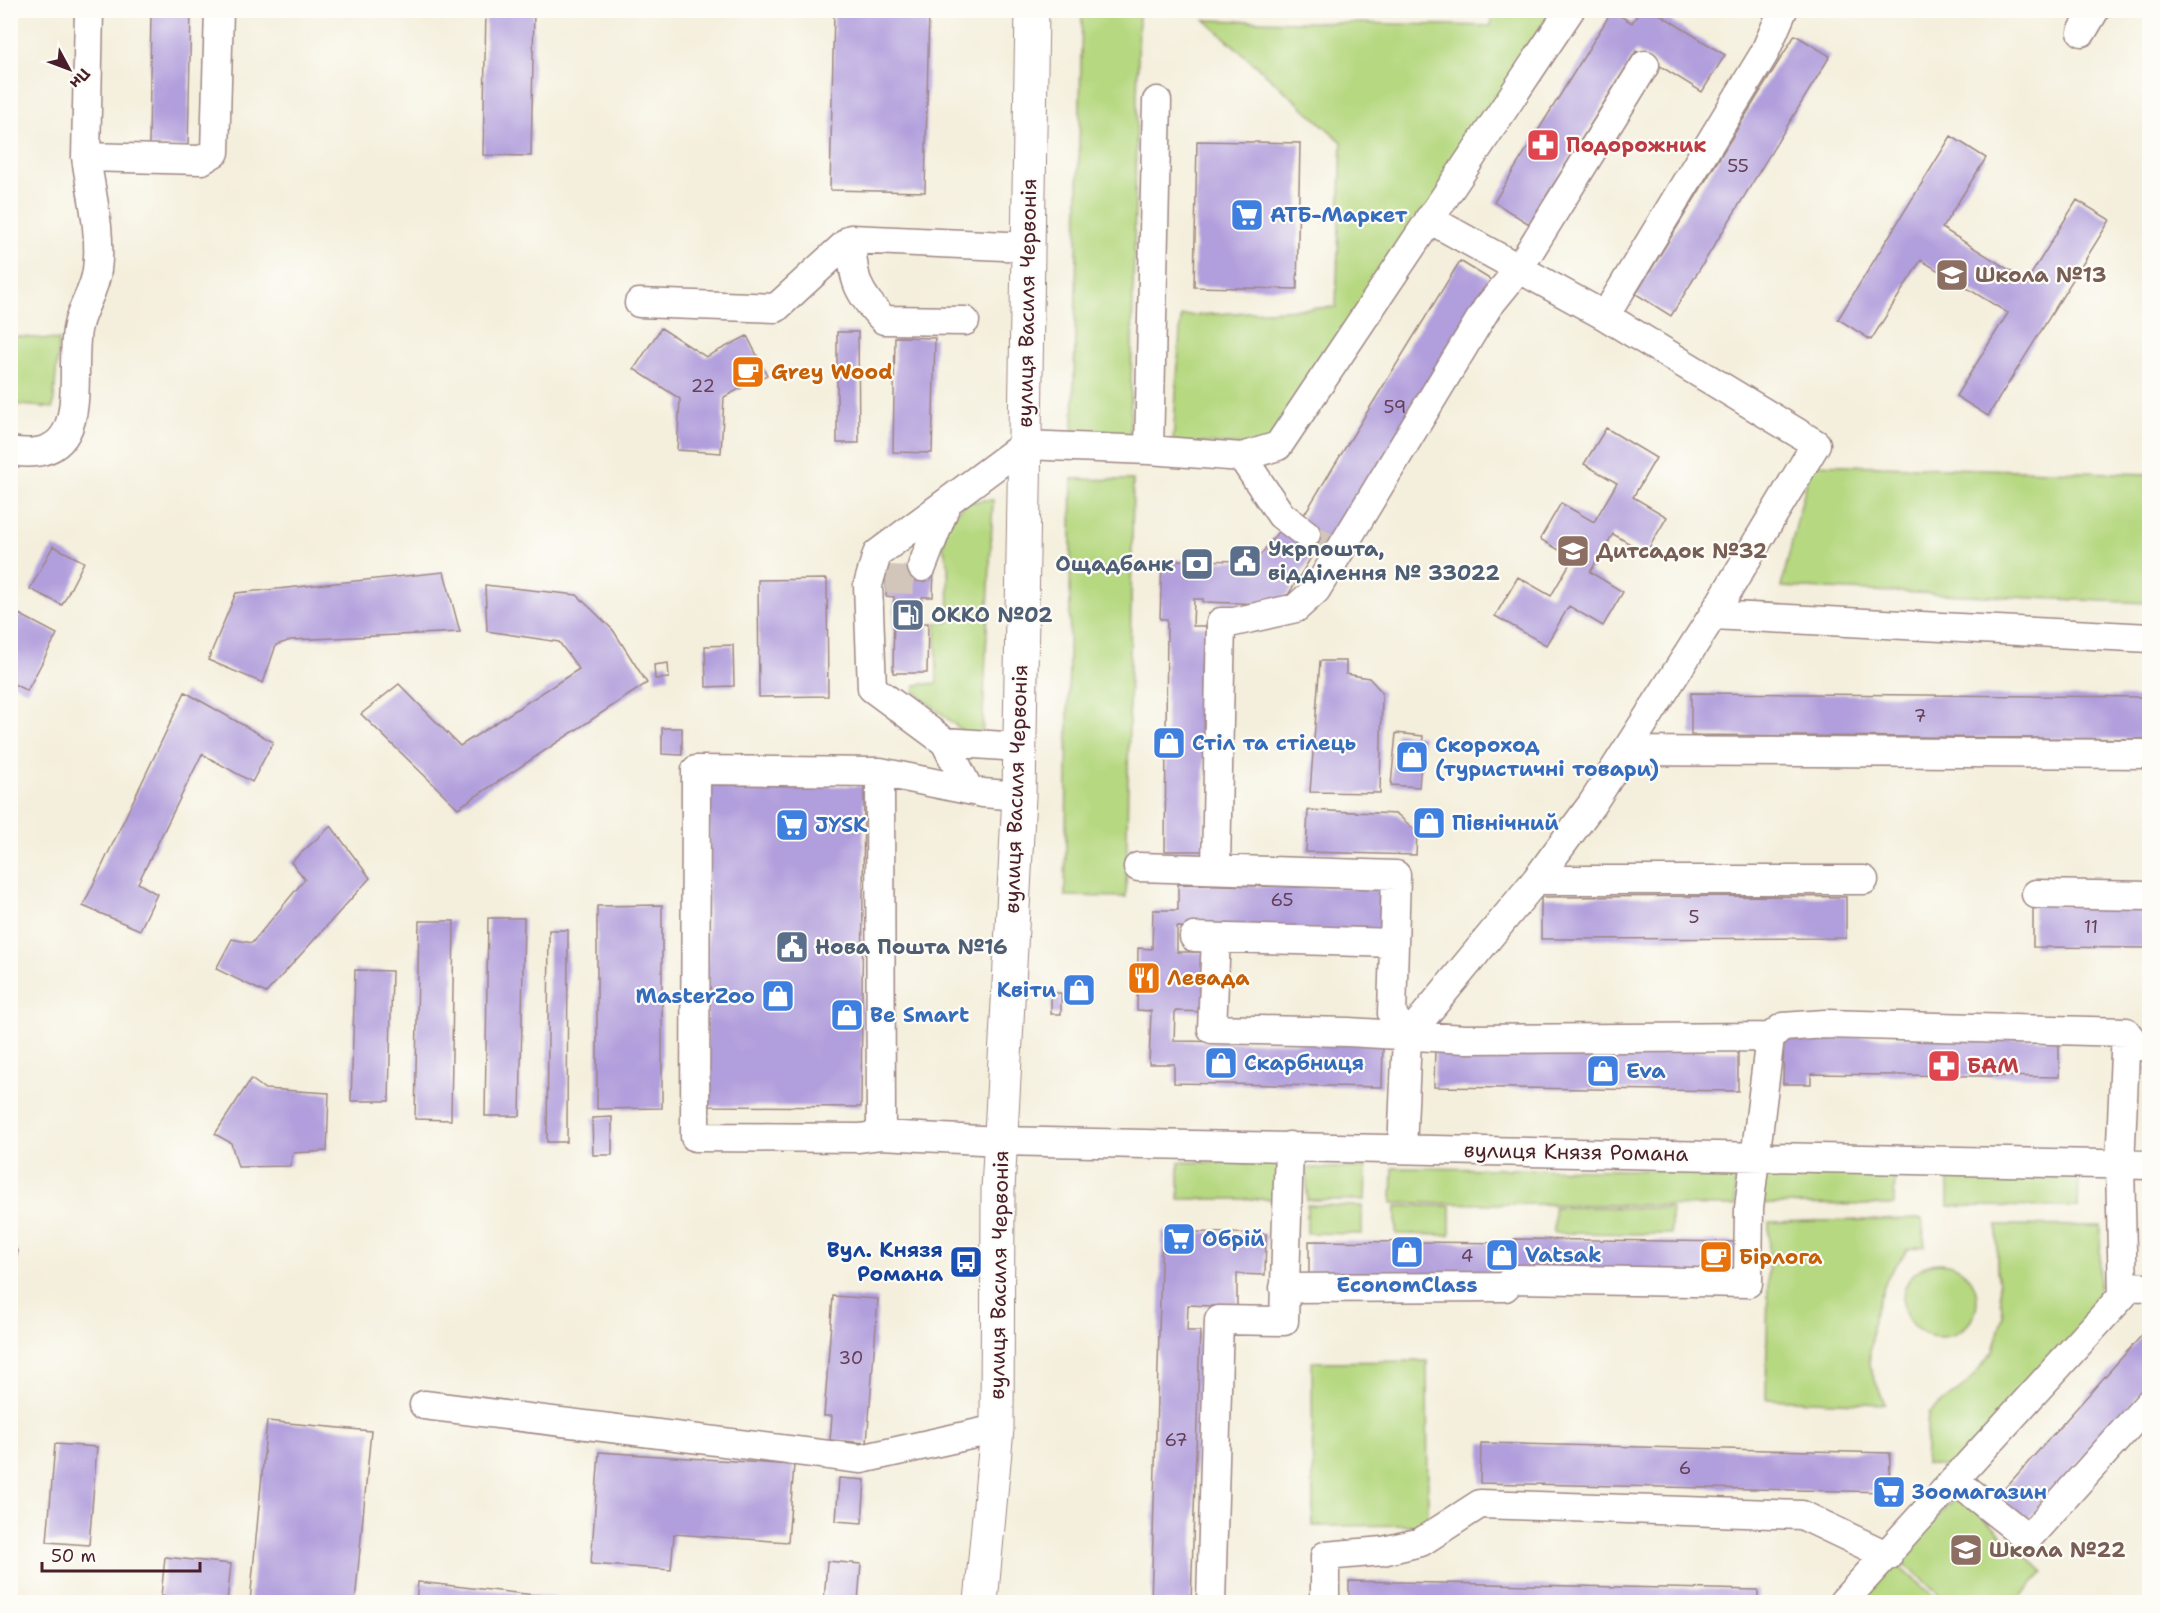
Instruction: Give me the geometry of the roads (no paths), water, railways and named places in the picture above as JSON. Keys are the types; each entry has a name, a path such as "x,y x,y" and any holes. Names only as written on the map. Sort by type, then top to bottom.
{"main road":[{"name":"вулиця Василя Червонія","path":"981,1602 997,1430 998,1190 1019,796 1032,10"}],"street":[{"path":"10,451 34,453 50,450 66,436 72,416 77,327 97,271 98,242 86,157 89,10"},
{"path":"86,157 202,160 216,152 219,10"},
{"path":"969,790 945,742 872,688 878,579 877,554 1024,445 1149,450 1242,457 1278,446 1570,10"},
{"path":"1605,316 1764,54 1776,33 1783,10"},
{"path":"1216,867 1221,622 1234,622 1296,608 1316,590 1334,553 1487,308 1518,270 1645,65"},
{"path":"1149,450 1157,101"},
{"path":"1407,1036 1536,880 1592,804 1713,615 1816,444 1605,316 1429,219"},
{"path":"639,303 776,308 851,239 1028,247"},
{"path":"851,239 852,266 862,298 884,320 965,321"},
{"path":"1242,457 1281,515 1306,534"},
{"path":"922,567 946,505"},
{"path":"1713,615 2150,638"},
{"path":"945,742 1019,747"},
{"path":"1626,751 2150,754"},
{"name":"вулиця Князя Романа","path":"880,772 696,770 694,1137 859,1138 881,1135 1001,1141 2150,1165"},
{"path":"881,1135 880,772 969,790 1019,796"},
{"path":"1138,867 1216,867 1396,875 1392,1014 1407,1036 1402,1149"},
{"path":"1536,880 1864,880"},
{"path":"2036,894 2150,896"},
{"path":"1394,943 1205,938 1203,1029 1348,1032 1407,1036 1770,1037 1783,1027 1825,1024 2126,1032"},
{"path":"2126,1032 2136,1045 2150,1048"},
{"path":"1844,1602 2123,1295 2136,1287 2120,1165 2126,1032"},
{"path":"1284,1288 1505,1287 1514,1279 1748,1283 1749,1209 1770,1037"},
{"path":"1211,1602 1219,1320 1284,1321 1289,1146"},
{"path":"1956,1481 2028,1538 2150,1402"},
{"path":"424,1406 861,1459 997,1430"},
{"path":"1325,1602 1325,1556 1383,1551 1421,1542 1480,1504 1802,1515 1888,1556"}],"tunnel":[{"path":"1306,534 1332,551"},
{"path":"886,579 914,580 922,567"}],"place":[{"name":"Подорожник","path":"1543,145"},
{"name":"АТБ-Маркет","path":"1247,215"},
{"name":"Школа №13","path":"1952,275"},
{"name":"Grey Wood","path":"748,372"},
{"name":"Дитсадок №32","path":"1573,551"},
{"name":"Укрпошта, відділення № 33022","path":"1245,561"},
{"name":"Ощадбанк","path":"1197,564"},
{"name":"ОККО №02","path":"908,615"},
{"name":"Стіл та стілець","path":"1169,743"},
{"name":"Скороход (туристичні товари)","path":"1412,757"},
{"name":"Північний","path":"1429,823"},
{"name":"JYSK","path":"792,825"},
{"name":"Нова Пошта №16","path":"792,947"},
{"name":"Левада","path":"1144,978"},
{"name":"Квiти","path":"1079,990"},
{"name":"MasterZoo","path":"778,996"},
{"name":"Be Smart","path":"847,1015"},
{"name":"Скарбниця","path":"1221,1063"},
{"name":"БАМ","path":"1944,1066"},
{"name":"Eva","path":"1603,1071"},
{"name":"Обрій","path":"1179,1239"},
{"name":"EconomClass","path":"1407,1252"},
{"name":"Vatsak","path":"1502,1255"},
{"name":"Бірлога","path":"1716,1257"},
{"name":"Вул. Князя Романа","path":"966,1262"},
{"name":"Зоомагазин","path":"1889,1492"},
{"name":"Школа №22","path":"1966,1550"}]}
